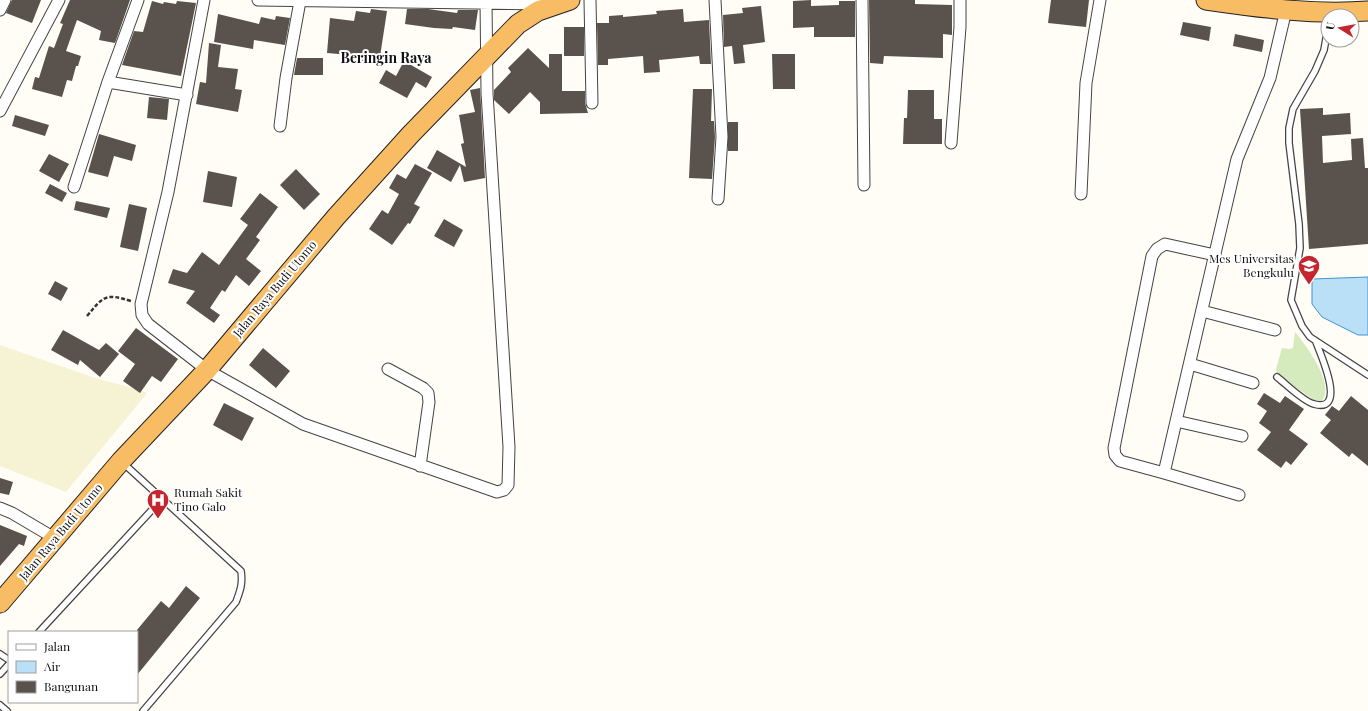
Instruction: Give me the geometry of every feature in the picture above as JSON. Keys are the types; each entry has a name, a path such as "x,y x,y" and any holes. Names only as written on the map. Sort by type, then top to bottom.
{"highway":[{"path":"1206,0 1268,4 1286,10 1320,13"},
{"name":"Jalan Raya Budi Utomo","path":"0,603 56,539 120,461 207,370 341,211 410,134 487,58 518,24 538,11 563,2"}],"street":[{"path":"0,10 5,0"},
{"path":"0,110 59,0"},
{"path":"74,187 108,82 138,0"},
{"path":"204,0 168,192 140,304 142,315 148,324 207,370 304,424 497,492 504,490 508,484 509,447 487,93 486,1"},
{"path":"258,0 563,2"},
{"path":"590,0 592,103"},
{"path":"715,0 722,137 718,199"},
{"path":"862,0 864,185"},
{"path":"951,143 960,27 960,0"},
{"path":"1081,194 1086,83 1100,0"},
{"path":"280,126 286,78 300,1"},
{"path":"1164,473 1237,159 1270,78 1286,10"},
{"path":"108,82 187,95"},
{"path":"1215,254 1165,244 1157,249 1152,256 1114,448 1115,455 1120,461 1239,495"},
{"path":"1202,311 1274,330"},
{"path":"1190,364 1253,383"},
{"path":"388,369 423,388 428,393 429,402 420,466"},
{"path":"1176,421 1242,436"},
{"path":"0,508 12,513 56,539"}],"lane":[{"path":"1324,48 1315,72 1293,109 1289,128 1289,143 1300,224 1300,248 1292,300 1302,326 1316,342 1368,375"},
{"path":"1277,377 1313,404 1322,405 1328,402 1331,396 1332,388 1316,342"},
{"path":"120,461 241,571 242,581 242,588 236,602 143,711"},
{"path":"40,631 162,499"},
{"path":"0,674 8,665"},
{"path":"0,705 7,711"}],"path":[{"path":"87,316 102,299 107,297 113,296 140,304"}],"shaded area":[{"path":"0,345 98,379 141,390 147,393 66,492 0,466"}],"green space":[{"path":"1295,332 1306,346 1323,376 1325,395 1321,402 1315,401 1277,374 1276,369 1282,348 1293,348"}],"water":[{"path":"1368,277 1368,335 1358,335 1322,317 1312,304 1312,279"}],"building":[{"path":"12,0 41,0 32,23 6,13"},
{"path":"70,0 130,0 115,43 99,40 101,31 77,20 66,51 81,56 78,66 76,66 72,81 67,80 62,97 32,89 35,77 39,78 49,46 54,48 63,24 60,23"},
{"path":"811,0 811,6 839,5 839,1 855,1 855,37 814,37 814,27 793,28 793,1"},
{"path":"869,0 915,0 915,4 952,5 952,35 943,34 943,58 884,56 883,64 870,63"},
{"path":"1051,0 1089,0 1086,27 1048,23"},
{"path":"152,1 163,4 164,2 176,4 177,1 196,3 181,76 122,65 134,31 143,32"},
{"path":"761,6 765,42 743,45 745,63 734,64 732,46 724,47 723,15 743,13 742,8"},
{"path":"371,9 387,11 379,63 361,61 362,56 327,53 330,18 354,21 356,11 370,13"},
{"path":"407,9 428,9 457,13 458,10 478,10 475,30 453,27 452,29 434,28 405,24"},
{"path":"683,9 684,22 709,20 711,64 700,64 699,56 659,60 660,72 644,73 643,56 608,59 608,65 598,65 597,23 609,23 609,16 623,15 623,17 657,14 656,11"},
{"path":"218,14 259,24 261,17 275,20 276,16 290,18 285,45 254,40 253,49 214,42"},
{"path":"1183,22 1211,27 1209,41 1180,35"},
{"path":"564,27 584,27 584,56 564,56"},
{"path":"1235,34 1264,40 1262,52 1233,46"},
{"path":"209,43 221,45 218,67 238,69 235,89 242,90 238,112 196,104 200,82 206,83"},
{"path":"528,48 549,68 549,54 562,54 562,91 585,91 585,103 588,113 540,114 540,102 530,92 509,114 494,100 494,90 511,72 508,68"},
{"path":"772,54 795,54 795,89 773,89"},
{"path":"297,58 323,58 323,75 294,75"},
{"path":"404,61 432,77 426,88 416,82 407,98 379,83 386,70 396,76"},
{"path":"480,88 485,178 464,182 460,165 451,182 427,168 437,150 466,167 461,144 464,143 459,115 475,112 470,90"},
{"path":"693,89 712,89 711,121 714,121 715,137 712,179 689,178"},
{"path":"908,90 934,90 934,119 942,119 942,144 903,144 904,118 907,118"},
{"path":"149,97 169,99 167,120 147,118"},
{"path":"1323,108 1323,115 1350,113 1351,134 1322,136 1323,163 1352,160 1351,139 1363,138 1365,168 1368,168 1368,244 1309,249 1300,109"},
{"path":"15,115 49,125 45,136 12,126"},
{"path":"728,122 738,122 738,151 728,151"},
{"path":"99,134 136,145 132,161 114,156 108,177 88,172"},
{"path":"49,154 69,164 59,182 39,171"},
{"path":"415,164 432,173 414,204 420,207 410,224 408,223 392,245 369,229 382,210 388,214 399,194 389,188 397,174 406,179"},
{"path":"296,169 320,194 304,210 280,185"},
{"path":"208,171 237,177 232,207 203,202"},
{"path":"50,184 67,193 62,202 45,193"},
{"path":"260,193 278,207 256,237 260,240 246,259 261,271 249,286 236,275 225,292 222,290 210,308 220,315 214,323 186,303 195,291 168,283 173,269 187,273 202,252 219,265 248,225 240,219"},
{"path":"76,201 110,208 107,218 74,210"},
{"path":"129,204 147,208 138,251 120,247"},
{"path":"444,219 463,230 454,247 434,236"},
{"path":"55,281 68,288 61,301 48,294"},
{"path":"136,328 178,359 161,382 152,376 140,393 123,381 135,364 118,351"},
{"path":"63,330 99,350 106,343 119,354 100,377 80,360 78,365 51,350"},
{"path":"263,348 290,371 276,388 249,365"},
{"path":"1264,393 1280,403 1285,396 1304,409 1289,430 1308,444 1291,465 1286,461 1281,468 1257,450 1271,432 1259,423 1267,411 1257,404"},
{"path":"1351,396 1368,410 1368,466 1352,453 1349,457 1320,433 1331,420 1325,415 1332,406 1339,411"},
{"path":"224,403 254,418 242,441 213,425"},
{"path":"0,478 13,482 9,495 0,493"},
{"path":"0,525 27,536 24,546 19,544 0,566"},
{"path":"186,586 200,598 138,674 137,630 161,601 169,608"}],"place":[{"name":"Mes Universitas Bengkulu","path":"1309,286"},
{"name":"Rumah Sakit Tino Galo","path":"158,520"}],"district":[{"name":"Beringin Raya","path":"386,58"}]}
